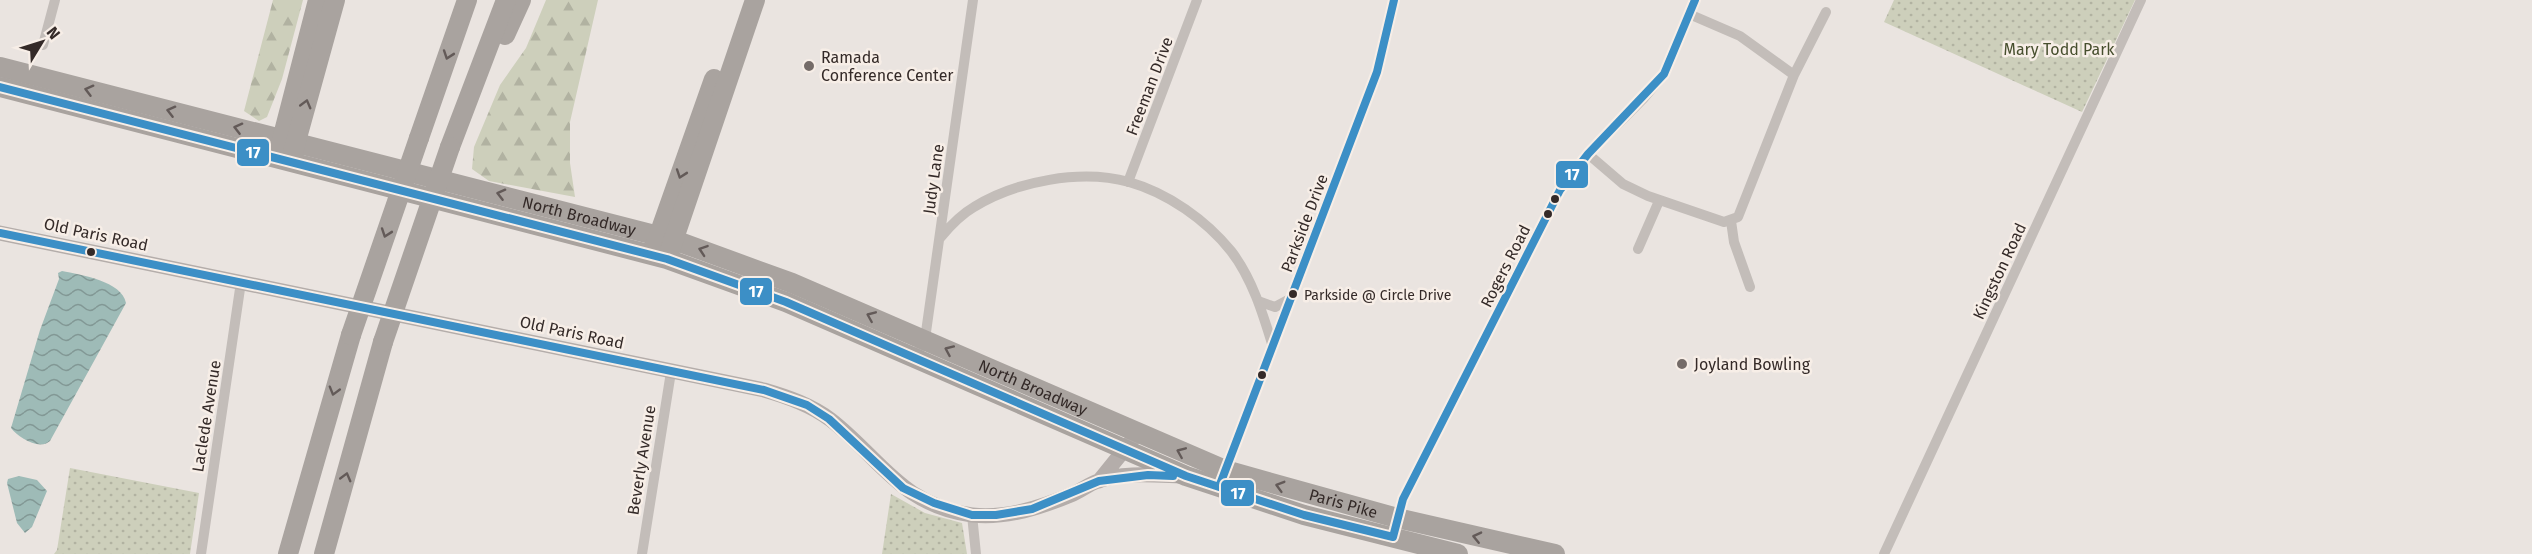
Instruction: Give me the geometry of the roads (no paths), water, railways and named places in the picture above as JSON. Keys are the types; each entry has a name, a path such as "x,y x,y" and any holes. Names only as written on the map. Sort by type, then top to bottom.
{"highway":[{"path":"286,150 318,0"},
{"path":"286,150 335,0"},
{"path":"288,554 351,334 467,0"},
{"path":"324,554 383,342 450,147 506,0"},
{"path":"464,111 492,61 521,0"},
{"path":"667,237 742,0"},
{"path":"660,257 755,0"},
{"name":"North Broadway","path":"0,67 660,257 786,302 1186,476 1222,478"},
{"name":"North Broadway","path":"0,87 667,237 792,283 925,339 1137,434"},
{"name":"Paris Pike","path":"1137,434 1222,478 1395,528 1458,554"},
{"name":"Paris Pike","path":"1395,528 1555,554"}],"street":[{"path":"43,45 55,0"},
{"name":"Judy Lane","path":"915,359 925,339 973,0"},
{"name":"Freeman Drive","path":"1128,182 1197,0"},
{"name":"Parkside Drive","path":"1222,478 1377,72 1394,0"},
{"name":"Rogers Road","path":"1395,528 1403,499 1560,190 1588,154 1643,99 1664,74 1695,0"},
{"name":"Kingston Road","path":"1884,554 2141,0"},
{"path":"1588,154 1623,184 1659,201 1724,222 1738,217 1794,75 1826,12"},
{"path":"1689,14 1740,36 1794,75"},
{"path":"940,238 954,221 973,207 1003,193 1029,185 1080,178 1128,182 1172,201 1212,231 1232,252 1258,301 1273,347"},
{"path":"1638,249 1659,201"},
{"path":"1731,221 1734,242 1750,287"},
{"name":"Old Paris Road","path":"0,233 764,390 807,405 848,435 903,488 934,503 972,515 996,515 1032,509 1075,493 1099,481 1129,452 1137,434"},
{"name":"Laclede Avenue","path":"201,554 242,282"},
{"path":"1258,301 1275,307 1291,299"},
{"name":"Beverly Avenue","path":"642,554 671,372"},
{"path":"1097,438 1104,450 1105,462 1099,481"},
{"name":"Old Paris Road","path":"1099,481 1119,478 1129,467 1129,452"},
{"path":"1119,478 1148,475 1186,476"},
{"path":"972,515 976,554"}],"water":[{"path":"62,271 109,284 123,295 126,303 50,441 45,444 35,444 18,435 11,428 40,330 59,279 58,273"},
{"path":"19,476 37,480 47,491 32,527 25,533 17,523 7,483 8,479"}],"place":[{"name":"Ramada Conference Center","path":"809,66"},
{"name":"Parkside @ Circle Drive","path":"1293,294"},
{"name":"Joyland Bowling","path":"1682,364"}],"park label":[{"name":"Mary Todd Park","path":"2059,49"}]}
